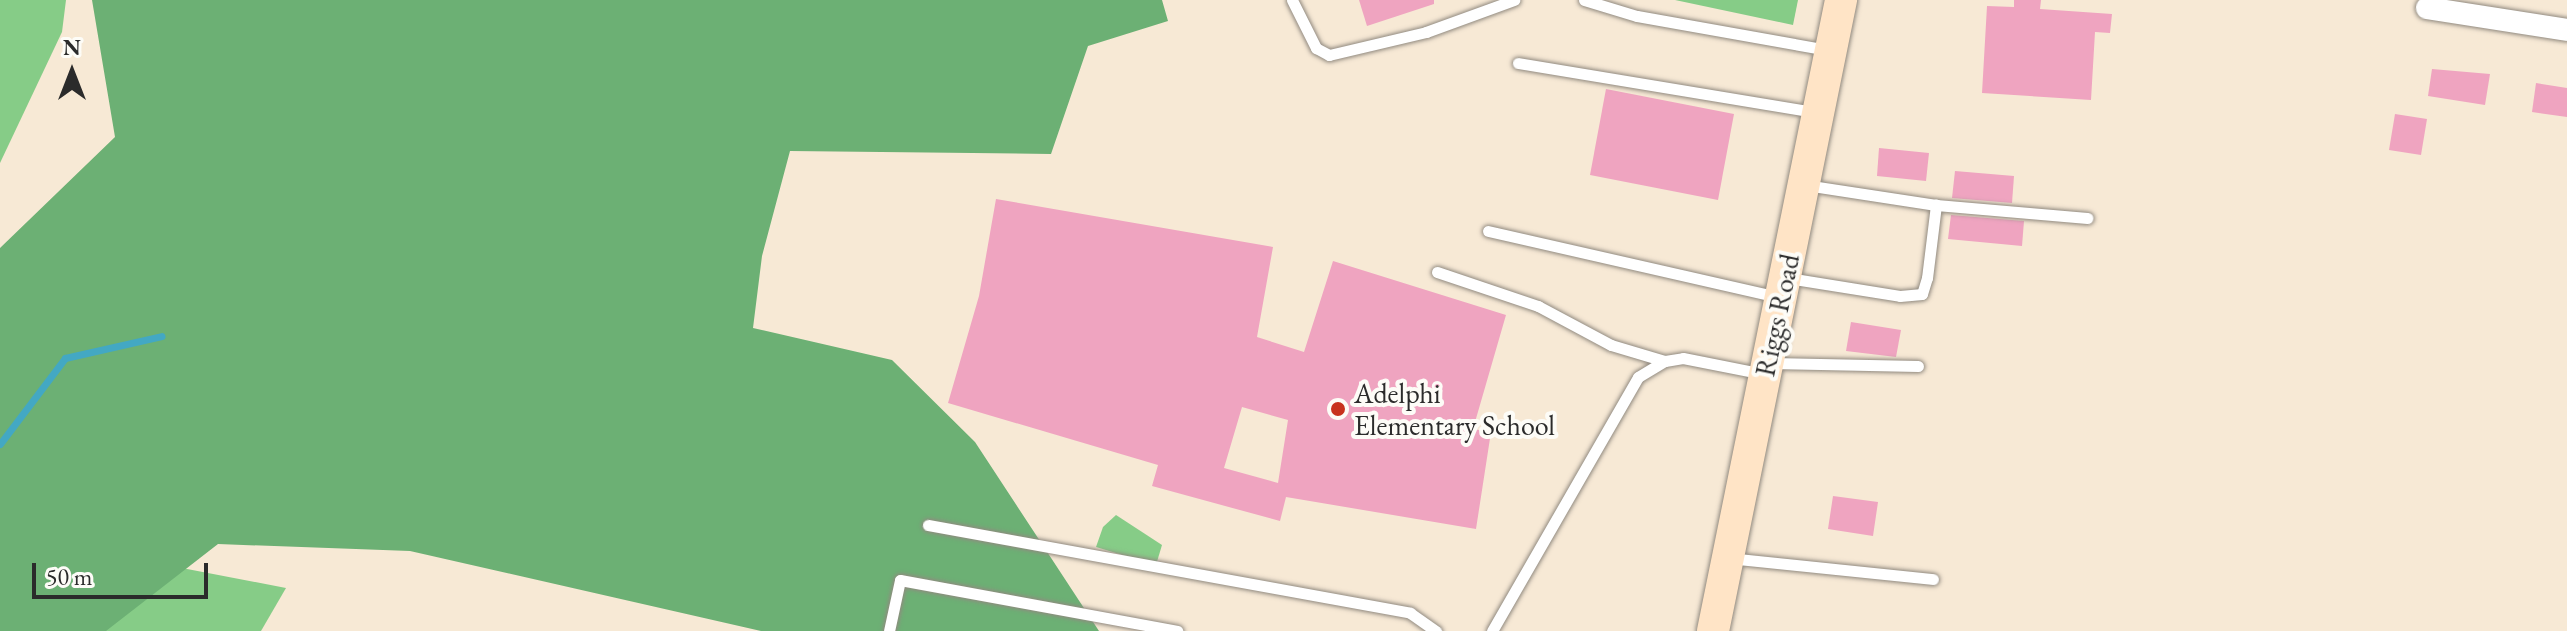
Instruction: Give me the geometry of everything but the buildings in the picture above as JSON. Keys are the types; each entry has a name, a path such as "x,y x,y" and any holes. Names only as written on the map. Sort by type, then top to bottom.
{"main road":[{"name":"Riggs Road","path":"1713,631 1841,0"}],"street":[{"path":"2427,8 2567,30"}],"lane":[{"path":"1292,0 1316,48 1329,55 1426,32 1514,0"},
{"path":"1584,0 1637,16 1831,51"},
{"path":"1518,63 1818,113"},
{"path":"1805,185 1936,205 2087,218"},
{"path":"1488,231 1782,288 1900,296 1922,294 1927,278 1936,205"},
{"path":"1437,272 1538,306 1611,345 1665,361"},
{"path":"1492,631 1638,377 1665,361 1683,358 1766,368 1918,366"},
{"path":"928,525 1410,613 1436,631"},
{"path":"1728,558 1933,579"},
{"path":"889,631 900,580 1177,631"}],"green space":[{"path":"0,0 66,0 62,32 0,163"},
{"path":"92,0 1162,0 1168,21 1088,46 1051,154 790,151 762,256 753,328 892,360 975,442 1099,631 761,631 410,551 218,544 106,631 0,631 0,248 115,137"},
{"path":"1675,0 1798,0 1793,25"},
{"path":"1116,515 1162,545 1156,565 1096,547 1103,527"},
{"path":"0,533 286,588 261,631 0,631"}],"waterway":[{"path":"0,444 65,358 162,336"}],"place":[{"name":"Adelphi Elementary School","path":"1338,409"}]}
